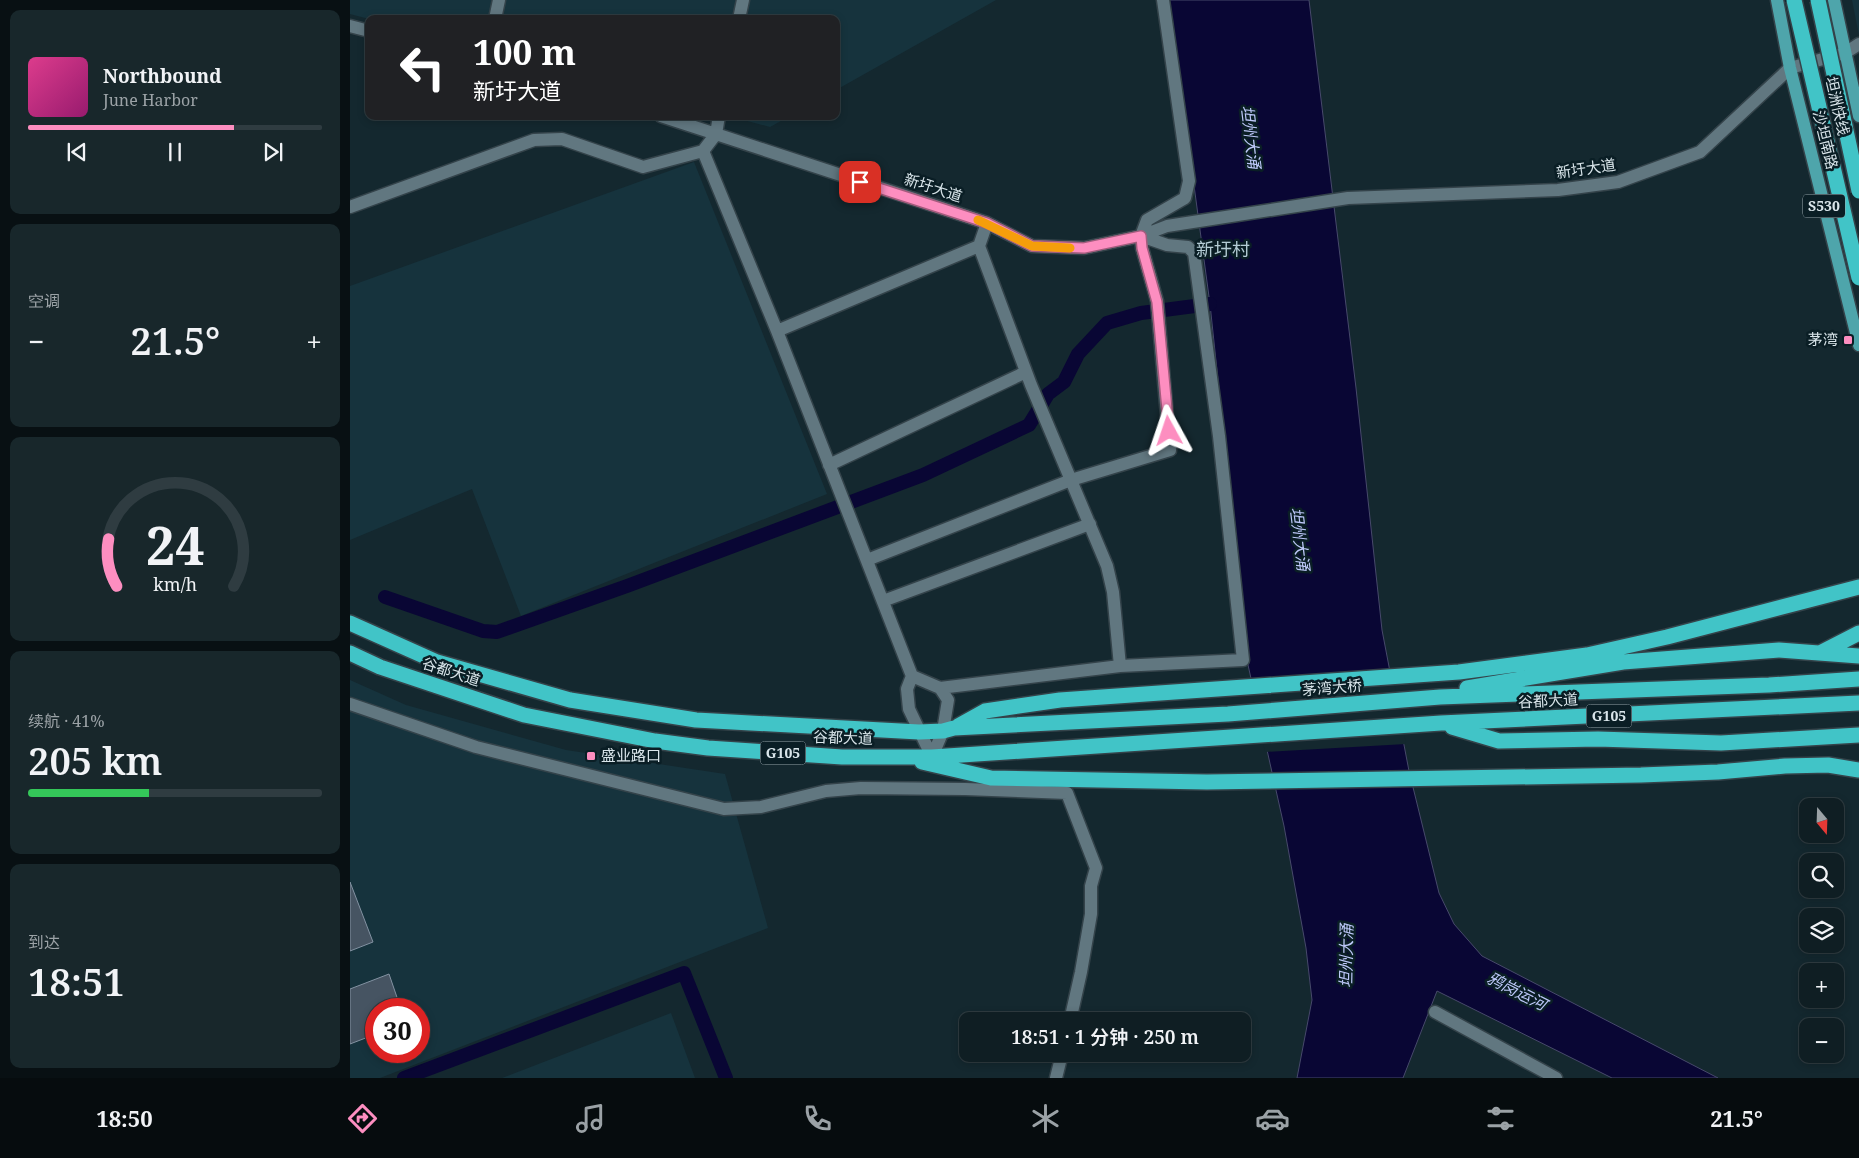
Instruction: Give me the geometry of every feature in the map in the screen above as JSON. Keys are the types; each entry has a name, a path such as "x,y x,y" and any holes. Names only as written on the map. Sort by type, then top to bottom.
{"highway":[{"name":"坦洲快线","path":"1794,0 1859,278"},
{"name":"坦洲快线","path":"1818,0 1859,191"},
{"path":"949,730 985,712 1060,700 1459,672 1587,655 1667,637 1859,586"},
{"name":"谷都大道","path":"350,623 437,662 570,700 696,720 919,732 1228,714"},
{"path":"1820,653 1859,633"},
{"path":"1440,697 1466,688 1624,662 1779,650 1859,656"},
{"name":"谷都大道","path":"350,653 380,667 524,715 655,741 708,748 842,757 932,757 1229,736 1859,703"},
{"name":"谷都大道","path":"1440,697 1859,679"},
{"name":"茅湾大桥","path":"1228,714 1440,697"},
{"path":"1441,724 1499,741 1598,739 1721,743 1859,736"},
{"path":"1838,736 1859,732"},
{"path":"898,757 991,778 1217,782 1526,778 1718,772 1786,766 1828,765 1859,770"}],"main road":[{"path":"1772,0 1783,38"},
{"name":"沙坦南路","path":"1777,0 1790,68 1859,345"},
{"path":"1835,0 1859,116"}],"street":[{"path":"496,15 498,0"},
{"path":"740,15 743,0"},
{"path":"867,560 1071,480 1170,450 1157,302 1142,248 1141,236 1147,220 1185,198 1188,181 1163,0"},
{"path":"350,26 365,30"},
{"path":"1790,68 1845,53 1859,44"},
{"name":"新圩大道","path":"673,120 987,223 1032,246 1084,248 1141,236 1167,226 1348,198 1558,190 1618,182 1700,152 1790,68"},
{"path":"350,207 534,140 562,138 643,166 702,151 716,134 718,120"},
{"path":"702,151 777,331 912,676 907,689 909,709 932,757"},
{"path":"987,223 979,246 1026,372 1107,566 1113,592 1120,666"},
{"path":"912,676 940,688 1120,666 1243,660 1219,436 1194,253 1188,247 1167,245 1141,236"},
{"path":"777,331 979,246"},
{"path":"829,465 1026,372"},
{"path":"883,600 1090,524"},
{"path":"932,757 949,730 948,700 940,688"},
{"path":"350,704 476,747 724,809 761,807 826,791 861,788 964,788 1067,793 1096,868 1091,886 1091,914 1072,1012"},
{"path":"1435,1012 1556,1078"},
{"path":"1056,1078 1060,1062"}],"shaded area":[{"path":"350,0 996,0 840,88 840,15 365,15 365,18 350,14"},
{"path":"1852,0 1859,0 1859,35"},
{"path":"744,120 783,120 770,127"},
{"path":"694,162 827,494 521,616 472,489 350,540 350,286"},
{"path":"350,680 406,705 566,750 725,774 768,928 430,1059 430,998 365,998 365,1063 419,1063 380,1078 350,1078"},
{"path":"671,1013 695,1078 502,1078"}],"water":[{"path":"1169,0 1309,0 1356,388 1382,630 1409,771 1439,893 1454,924 1482,956 1718,1078 1612,1078 1437,991 1403,1078 1297,1078 1312,1000 1306,948 1284,826 1248,665 1210,304"}],"pier":[{"path":"1394,681 1406,744 1265,752 1251,689"}],"building":[{"path":"350,882 373,942 350,951"},
{"path":"389,974 397,998 365,998 365,1038 350,1044 350,989"}],"waterway":[{"path":"385,597 483,631 497,632 627,586 923,475 1029,425 1048,394 1064,382 1078,354 1107,323 1141,313 1210,304"},
{"path":"404,1078 684,973 726,1078"}],"slow traffic":[{"path":"978,220 1032,246 1070,248"}],"place":[{"name":"茅湾","path":"1848,340"},
{"name":"盛业路口","path":"591,756"}],"district":[{"name":"新圩村","path":"1223,250"}],"route":[{"path":"860,182 987,223 1032,246 1084,248 1141,236 1142,248 1157,302 1169,431"}],"water label":[{"name":"坦州大涌","path":"1251,137"},
{"name":"坦州大涌","path":"1300,539"},
{"name":"坦州大涌","path":"1346,956"},
{"name":"鸦岗运河","path":"1517,991"}]}
